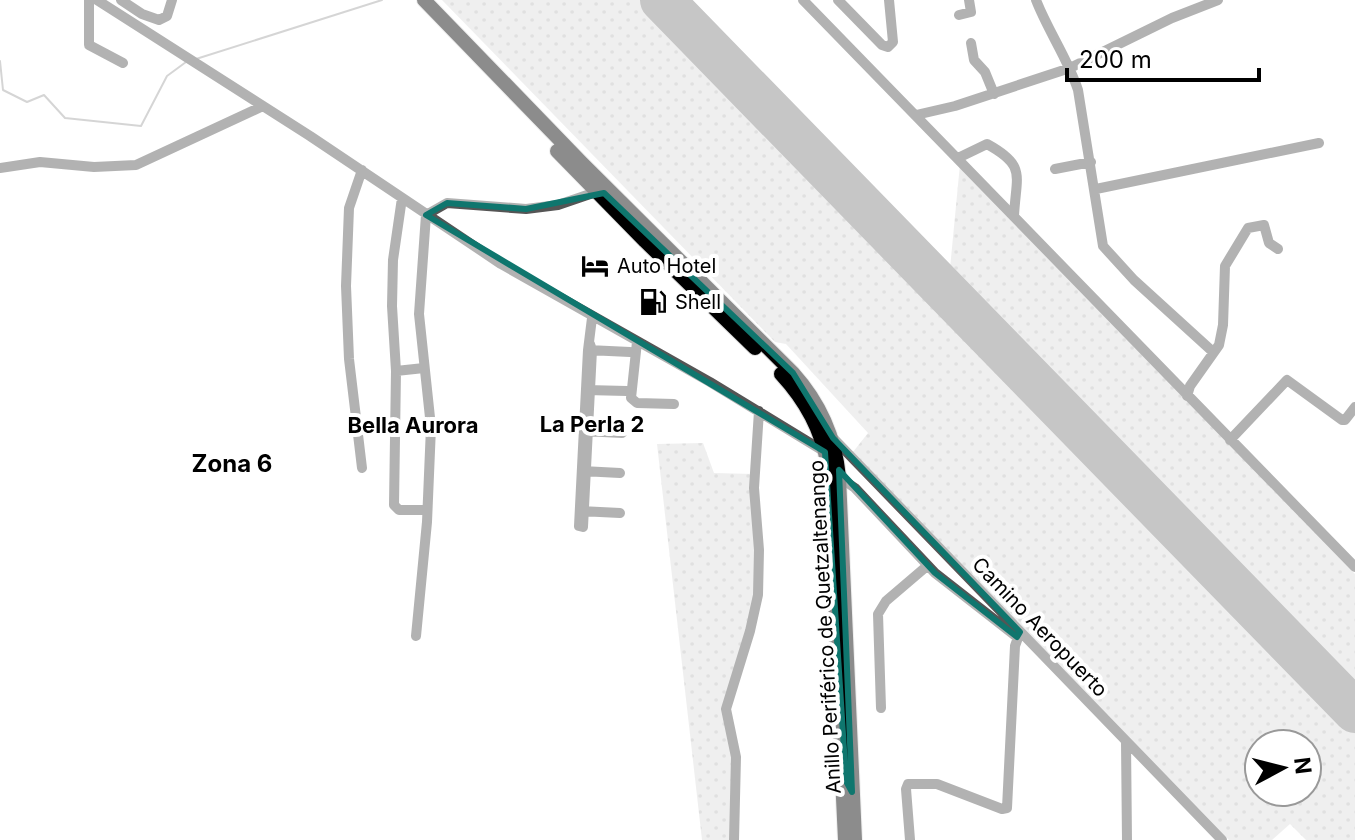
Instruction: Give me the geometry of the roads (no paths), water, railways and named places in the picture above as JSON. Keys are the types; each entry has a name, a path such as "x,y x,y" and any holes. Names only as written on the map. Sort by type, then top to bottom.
{"highway":[{"name":"Anillo Periférico de Quetzaltenango","path":"412,0 596,192 792,386 829,445 845,840"},
{"name":"Anillo Periférico de Quetzaltenango","path":"424,0 803,383 821,411 839,477 855,840"},
{"path":"596,192 604,193 642,231 654,235"},
{"path":"829,445 843,567"},
{"path":"835,616 846,781 852,792"}],"street":[{"path":"89,0 89,45 123,63"},
{"name":"Camino Aeropuerto","path":"97,0 362,170 501,264 634,347 829,445 1222,840"},
{"path":"121,0 142,14 159,20 167,16 172,0"},
{"path":"803,0 1355,567"},
{"path":"838,0 882,45 888,47 893,42 889,0"},
{"path":"959,15 971,12 969,0"},
{"path":"1036,0 1078,90 1096,189 1101,238 1106,251 1212,351"},
{"path":"916,115 994,94 1070,68 1193,4 1218,0"},
{"path":"971,43 974,60 987,75 994,94"},
{"path":"0,168 40,162 86,167 136,165 263,106"},
{"path":"1096,189 1319,143"},
{"path":"958,158 987,144 1010,159 1016,169 1014,216"},
{"path":"1055,169 1091,162"},
{"path":"362,170 349,208 346,286 349,359 362,468"},
{"path":"416,636 431,427 419,302 426,215 447,203 526,209 558,205 596,192"},
{"path":"402,198 393,260 396,371 394,505 399,510 427,510"},
{"path":"1187,396 1190,386 1222,336 1223,273 1234,248 1248,228 1264,225 1269,243 1278,249"},
{"path":"592,318 582,511 620,513"},
{"path":"590,348 634,347 631,398 637,403 674,404"},
{"path":"396,371 424,368"},
{"path":"1230,440 1287,380 1342,420 1355,407"},
{"path":"588,390 627,391"},
{"path":"734,840 736,757 726,709 758,595 759,550 754,488 759,411"},
{"path":"586,431 622,433"},
{"path":"584,471 620,473"},
{"path":"839,477 855,488 945,583 1018,634 1007,808 1002,809 937,784 908,784 910,840"},
{"path":"881,708 878,614 886,601 927,566"},
{"path":"1126,742 1127,840"}],"waterway":[{"path":"196,59 382,0"},
{"path":"0,61 3,90 27,102 44,95 65,118 141,126 167,76 186,62"}],"place":[{"name":"Auto Hotel","path":"595,266"},
{"name":"Shell","path":"653,302"}],"district":[{"name":"La Perla 2","path":"592,424"},
{"name":"Bella Aurora","path":"413,425"},
{"name":"Zona 6","path":"232,464"}]}
